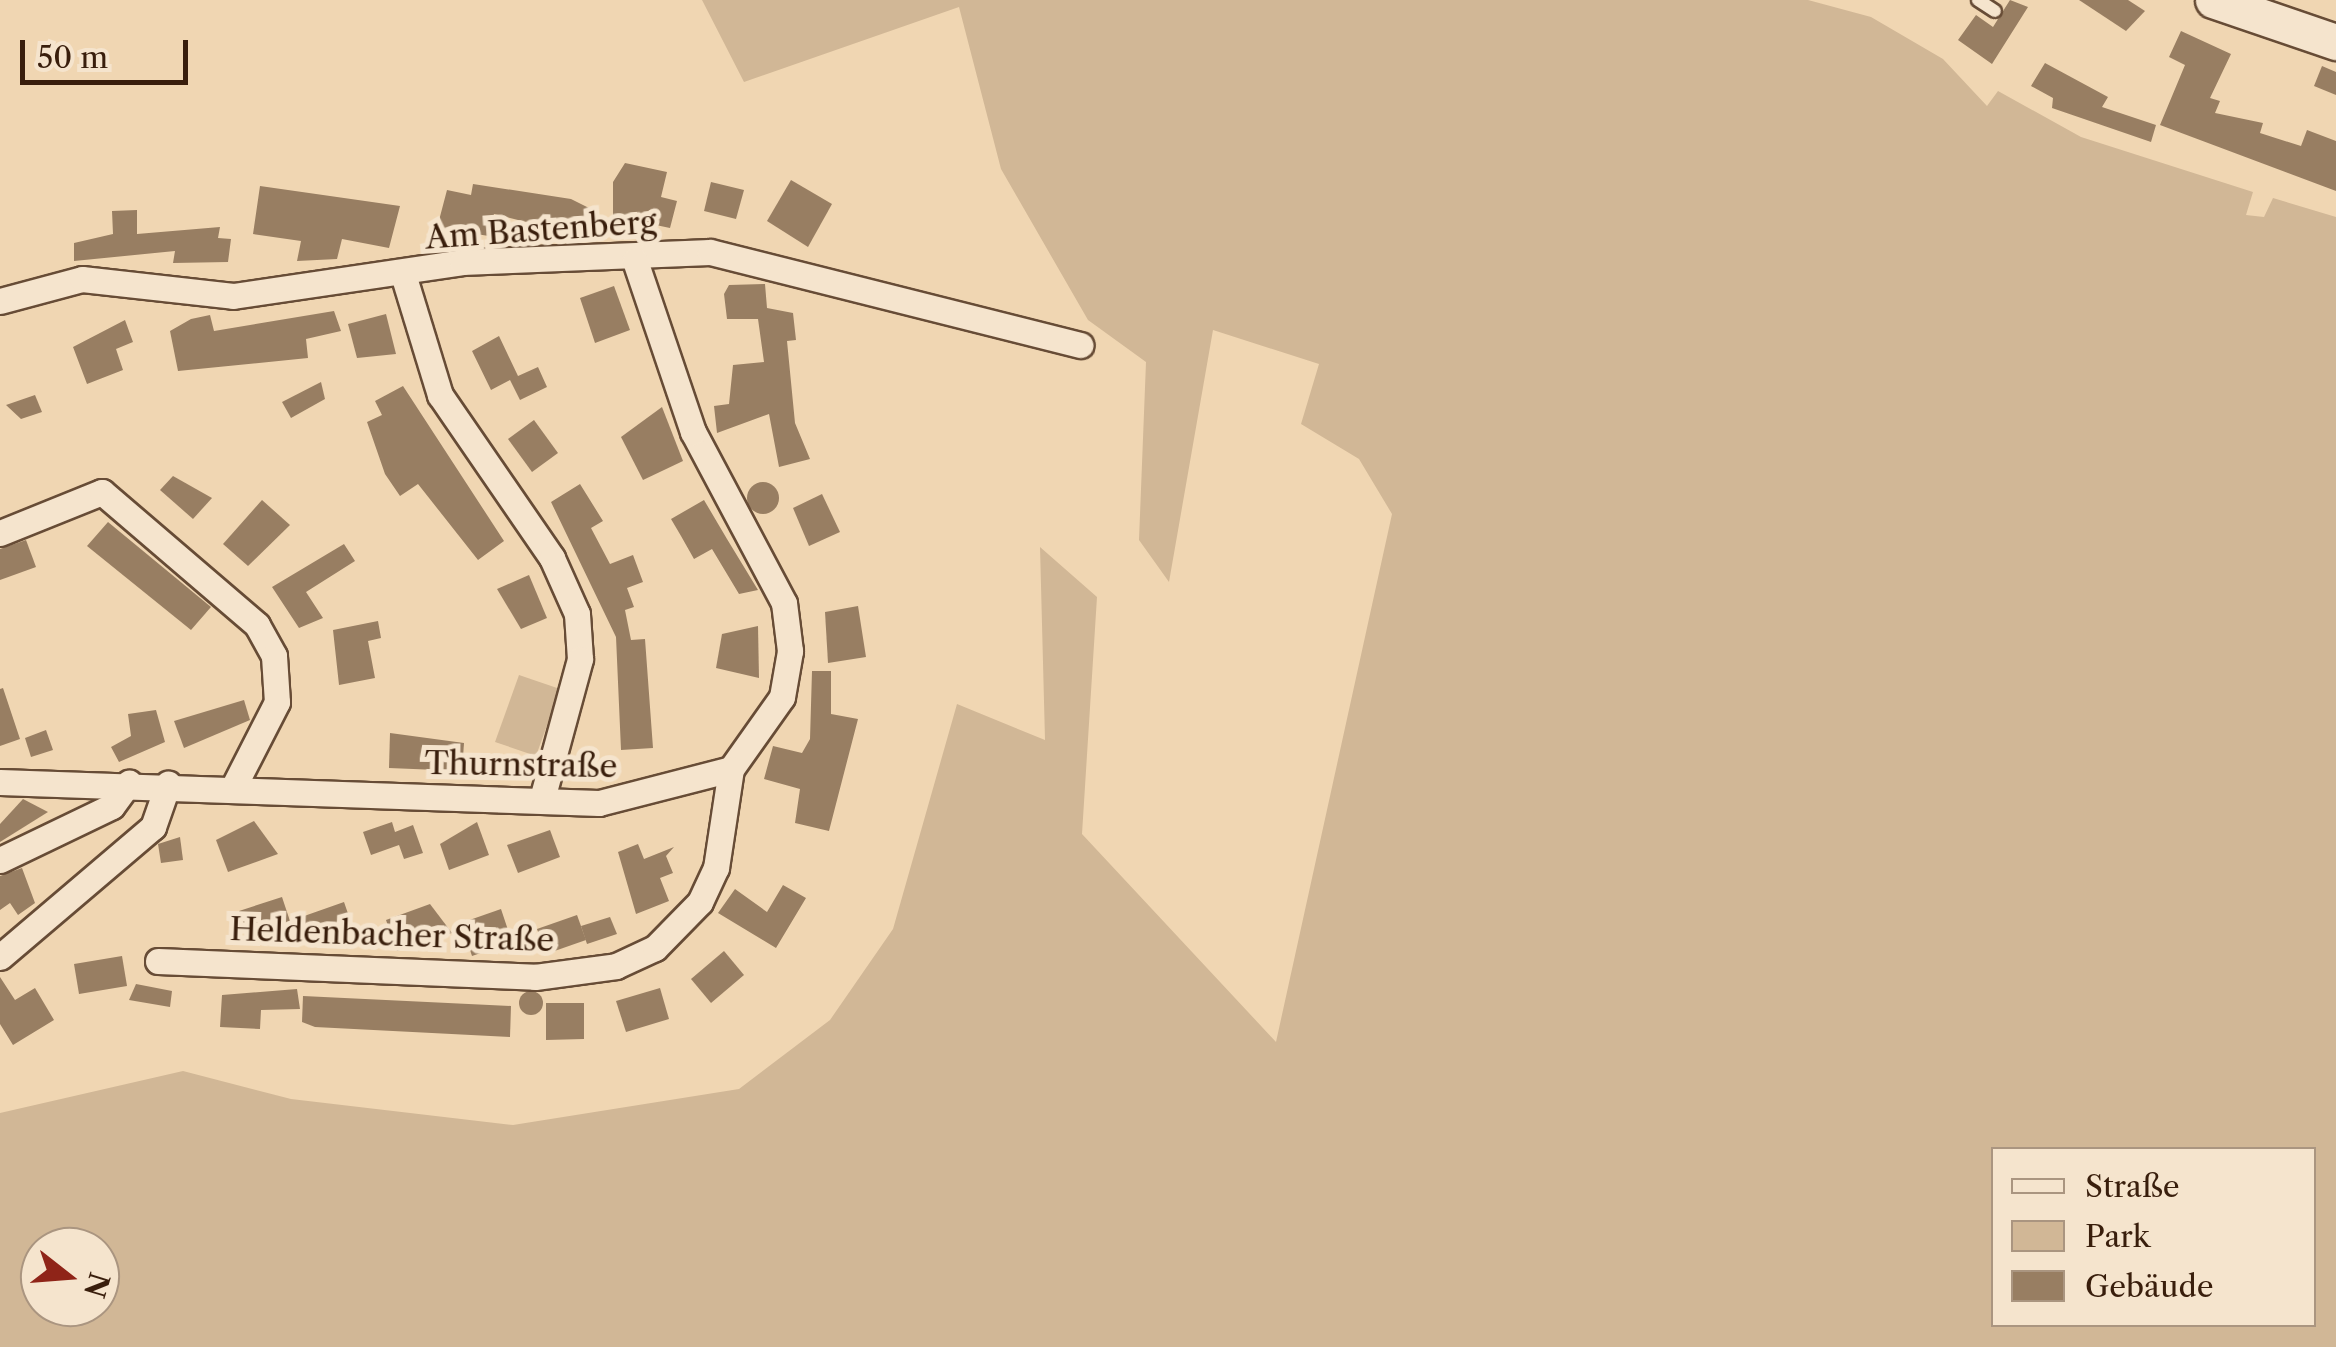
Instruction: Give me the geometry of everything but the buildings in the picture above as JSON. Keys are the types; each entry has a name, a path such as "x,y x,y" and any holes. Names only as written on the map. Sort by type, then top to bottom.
{"street":[{"path":"2213,0 2336,42"},
{"name":"Am Bastenberg","path":"0,301 82,279 232,296 402,274 462,262 749,258 1081,346"},
{"path":"635,261 693,432 784,603 790,651 782,697 732,769"},
{"path":"402,274 440,396 552,558 577,614 580,658 542,799"},
{"path":"0,533 102,492 258,625 274,656 277,702 234,786"},
{"name":"Thurnstraße","path":"0,782 234,786 542,799 646,797 732,769"},
{"name":"Heldenbacher Straße","path":"158,961 535,977 616,966 655,948 700,902 716,868 732,769"},
{"path":"0,860 112,806 129,783"},
{"path":"0,957 152,827 168,784"}],"lane":[{"path":"1978,0 1995,10"}],"green space":[{"path":"702,0 1808,0 1871,17 1943,59 1987,106 1998,91 2081,137 2253,192 2246,215 2264,217 2273,198 2336,217 2336,1347 0,1347 0,1113 183,1071 291,1099 513,1125 739,1089 830,1020 893,929 957,704 1045,740 1040,547 1097,597 1082,834 1276,1042 1392,514 1359,459 1301,424 1319,364 1213,330 1169,582 1139,540 1146,362 1088,320 1001,169 959,7 744,82"},
{"path":"519,675 560,689 536,756 495,742"}]}
